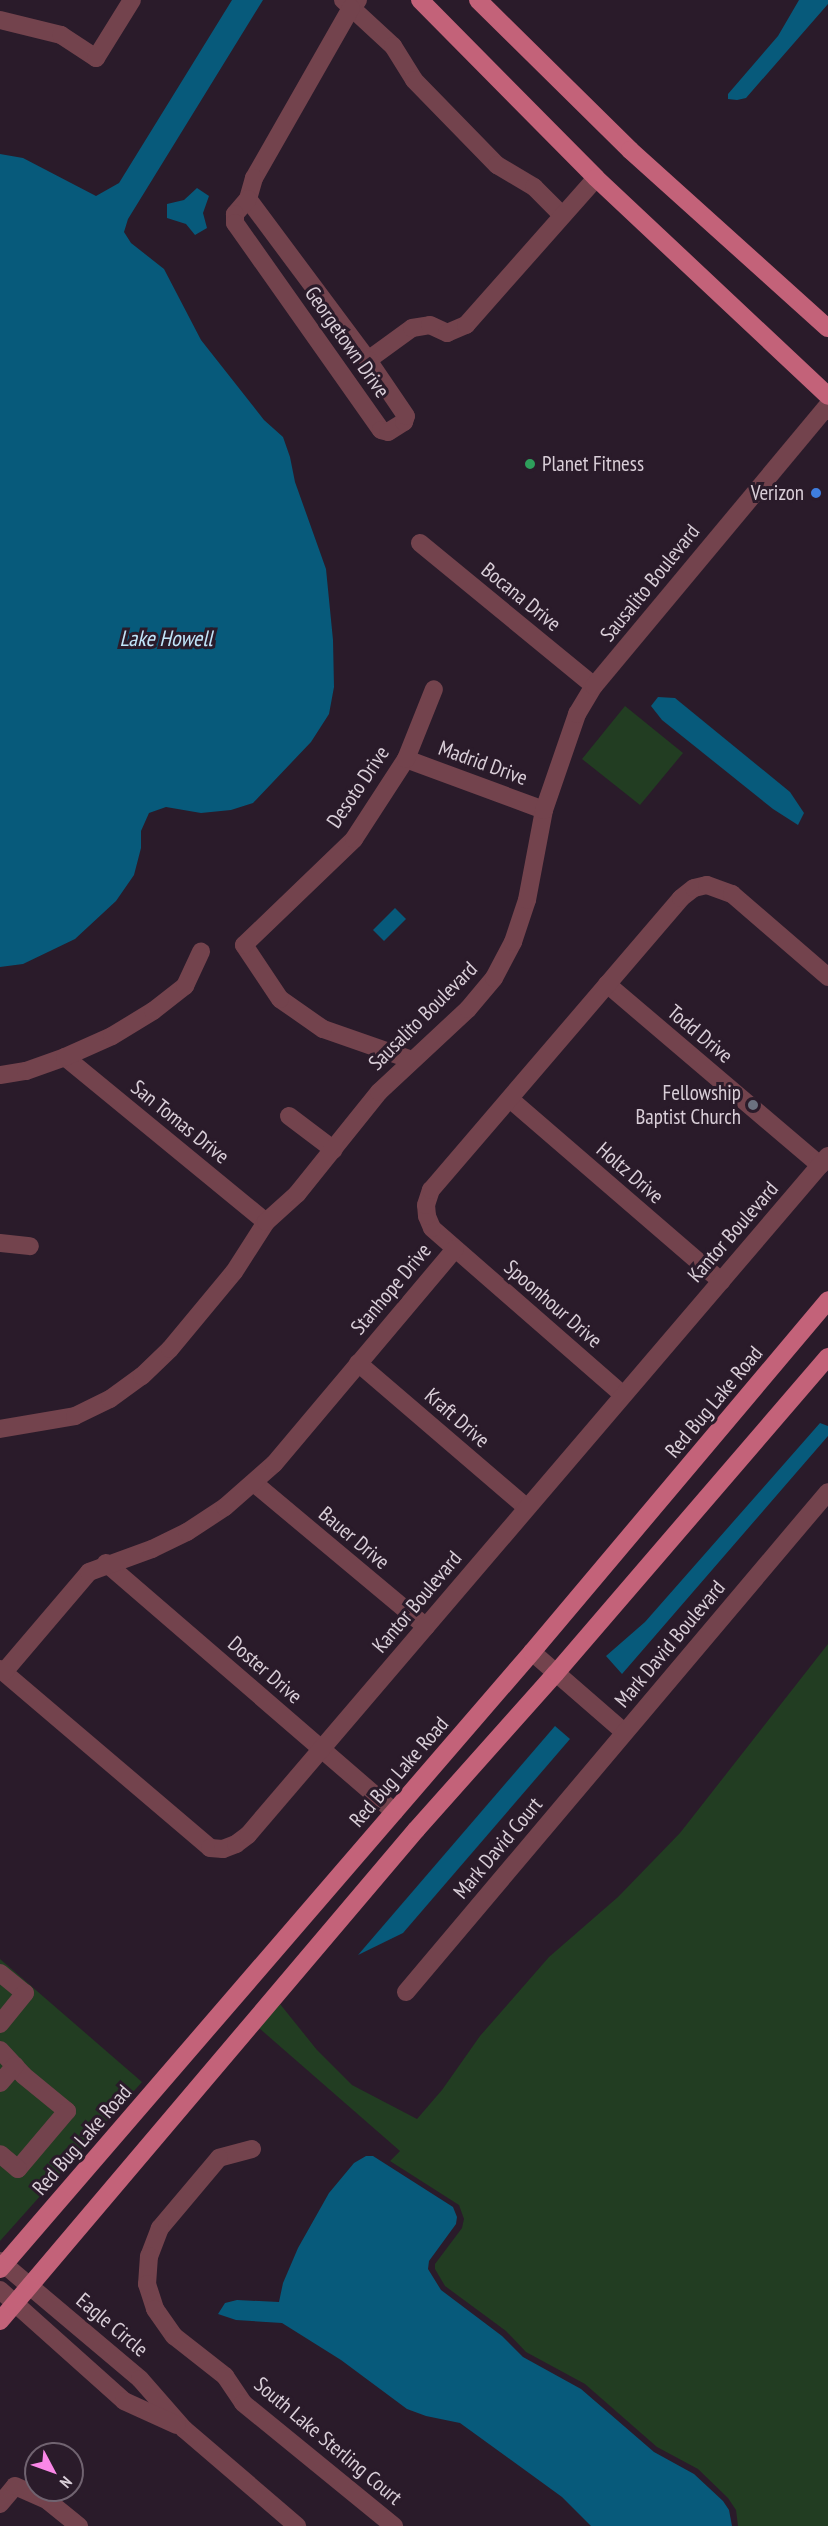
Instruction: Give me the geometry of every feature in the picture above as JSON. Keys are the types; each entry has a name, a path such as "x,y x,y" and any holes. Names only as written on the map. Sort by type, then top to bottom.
{"main road":[{"path":"420,0 596,178 828,396"},
{"path":"478,0 630,150 828,328"},
{"name":"Red Bug Lake Road","path":"2,2264 532,1652 828,1300"},
{"path":"750,1395 828,1312"},
{"path":"0,2321 416,1830 556,1673 828,1357"},
{"path":"297,1971 301,1951 388,1847 394,1812"}],"street":[{"path":"0,20 61,35 96,58 132,0"},
{"name":"Georgetown Drive","path":"248,199 368,360 406,416 404,422 388,432 381,430 235,223 235,214 248,199 254,178 351,3 393,46 414,80 497,165 534,187 562,215"},
{"name":"Georgetown Drive","path":"368,360 412,328 430,325 447,333 466,325 596,178"},
{"name":"Sausalito Boulevard","path":"0,1429 75,1416 110,1399 142,1376 170,1349 234,1272 266,1222 297,1194 379,1092 468,1009 494,978 508,951 527,900 544,810 577,714 594,686 828,405"},
{"name":"Bocana Drive","path":"420,543 594,686"},
{"name":"Desoto Drive","path":"412,1060 323,1029 280,999 244,945 354,839 406,759 434,689"},
{"name":"Madrid Drive","path":"406,759 544,810"},
{"name":"Stanhope Drive","path":"2,1670 89,1572 106,1563 152,1549 187,1532 225,1507 274,1464 455,1249 432,1228 427,1216 426,1205 431,1190 681,898 694,888 707,885 732,894 828,977"},
{"path":"0,1075 26,1071 112,1036 185,986 201,951"},
{"name":"Todd Drive","path":"607,984 824,1160"},
{"name":"San Tomas Drive","path":"65,1057 266,1222"},
{"name":"Holtz Drive","path":"510,1100 721,1281"},
{"path":"289,1116 334,1150"},
{"name":"Kantor Boulevard","path":"2,1670 210,1848 223,1849 236,1844 248,1835 824,1160"},
{"path":"0,1243 30,1246"},
{"name":"Spoonhour Drive","path":"455,1249 622,1394"},
{"name":"Kraft Drive","path":"358,1363 526,1507"},
{"name":"Bauer Drive","path":"254,1483 426,1627"},
{"name":"Mark David Boulevard","path":"532,1652 624,1732 828,1492"},
{"name":"Doster Drive","path":"106,1563 394,1812"},
{"name":"Mark David Court","path":"406,1992 624,1732"},
{"path":"0,1973 25,1993 0,2024"},
{"path":"0,2050 67,2111 18,2169 0,2154"},
{"path":"0,2083 15,2066"},
{"name":"South Lake Sterling Court","path":"252,2149 219,2158 160,2228 150,2256 147,2284 155,2309 174,2336 225,2376 243,2403 394,2526"},
{"name":"Eagle Circle","path":"2,2264 141,2379 184,2429 297,2526"},
{"name":"Eagle Circle","path":"0,2290 124,2401 184,2429"},
{"path":"0,2504 15,2486 48,2501 79,2526"}],"green space":[{"path":"625,706 683,753 640,805 582,759"},
{"path":"828,1644 828,2526 738,2526 736,2510 728,2498 698,2469 657,2447 585,2384 526,2352 506,2331 445,2286 435,2269 435,2264 462,2228 464,2219 459,2205 390,2161 400,2151 259,2028 280,2004 317,2050 352,2085 417,2119 442,2090 480,2036 549,1957 618,1897 680,1833"},
{"path":"0,1959 142,2082 0,2241"}],"water":[{"name":"Lake Howell","path":"232,0 263,0 128,219 124,232 131,243 164,269 201,340 264,420 283,437 295,482 326,569 333,640 334,687 329,714 311,742 253,803 231,810 201,813 166,807 149,813 141,831 141,848 134,875 116,901 75,939 23,964 0,967 0,154 23,158 96,196 119,183"},
{"path":"799,0 828,0 828,4 746,98 728,99 728,94 778,36"},
{"path":"197,188 209,196 203,213 207,228 195,235 186,224 167,218 167,204 184,200"},
{"path":"658,697 675,698 790,792 804,813 798,825 773,809 662,720 651,706"},
{"path":"395,908 406,919 384,941 373,930"},
{"path":"820,1423 828,1426 828,1436 622,1674 606,1656 645,1622"},
{"path":"555,1726 570,1739 403,1933 358,1955"},
{"path":"366,2156 373,2156 453,2207 457,2217 456,2224 429,2261 428,2269 441,2290 502,2336 523,2357 581,2389 654,2452 694,2474 723,2501 729,2510 732,2526 591,2526 562,2497 460,2423 426,2416 407,2409 341,2360 282,2323 236,2320 218,2314 225,2303 237,2300 279,2302 283,2283 298,2248 329,2193 354,2163"}],"place":[{"name":"Planet Fitness","path":"530,464"},
{"name":"Verizon","path":"816,493"},
{"name":"Fellowship Baptist Church","path":"753,1105"}]}
